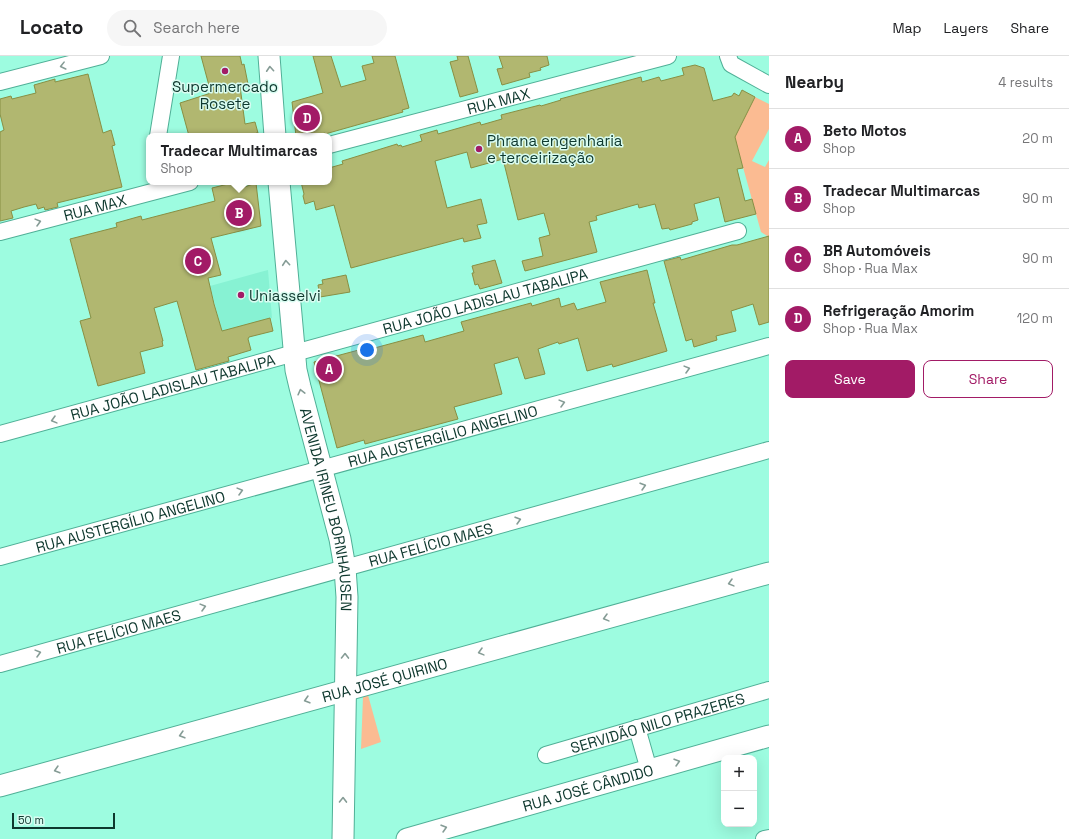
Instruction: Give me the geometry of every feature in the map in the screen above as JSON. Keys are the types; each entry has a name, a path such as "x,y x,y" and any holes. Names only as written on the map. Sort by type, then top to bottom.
{"main road":[{"path":"269,56 275,133"},
{"name":"AVENIDA IRINEU BORNHAUSEN","path":"279,185 294,354 300,387 340,539 345,568 347,597 343,839"},
{"name":"RUA JOSÉ QUIRINO","path":"0,786 769,573"},
{"name":"RUA JOSÉ CÂNDIDO","path":"407,839 769,736"}],"street":[{"path":"0,82 101,56"},
{"path":"158,133 171,56"},
{"name":"RUA MAX","path":"332,144 668,56"},
{"path":"728,56 732,64 769,85"},
{"name":"RUA MAX","path":"0,232 150,187 166,185"},
{"name":"RUA JOÃO LADISLAU TABALIPA","path":"0,434 294,354 738,230"},
{"name":"RUA AUSTERGÍLIO ANGELINO","path":"0,557 769,346"},
{"name":"RUA FELÍCIO MAES","path":"0,664 769,450"},
{"name":"SERVIDÃO NILO PRAZERES","path":"546,754 769,690"},
{"path":"637,728 649,770"},
{"path":"764,839 769,838"}],"shaded area":[{"path":"755,97 769,104 769,129 752,161 765,167 769,160 769,237 761,232 731,124 739,128"},
{"name":"Uniasselvi","path":"268,270 272,318 222,331 210,286"},
{"path":"368,695 381,742 361,749 363,697"}],"building":[{"path":"201,56 240,56 242,65 244,64 248,84 240,86 245,124 255,122 258,133 188,133 180,103 211,93"},
{"path":"313,56 331,56 341,87 366,80 362,66 374,63 372,56 395,56 409,108 402,110 403,112 329,133 296,133 292,102 323,93"},
{"path":"457,56 468,56 478,92 460,97 450,62 458,60"},
{"path":"499,56 547,56 549,65 540,68 541,70 529,73 530,77 502,85 497,69 503,68"},
{"path":"695,65 704,68 713,101 732,96 734,93 739,96 742,90 755,97 735,137 743,168 737,169 745,201 752,199 756,214 725,222 719,197 694,204 698,220 692,222 692,224 670,230 669,228 662,229 655,204 639,208 638,204 596,216 597,220 589,222 597,252 525,271 522,261 543,256 539,238 550,235 544,213 518,220 503,159 471,168 467,152 435,161 447,208 481,199 487,223 477,225 481,238 464,242 463,238 351,268 334,205 316,210 314,201 305,204 302,185 332,185 332,167 343,164 342,161 397,144 398,146 401,145 402,147 422,141 420,135 437,130 438,134 480,122 481,125 502,119 501,115 541,106 561,100 560,99 641,77 642,82 659,77 661,81 684,75 682,68"},
{"path":"88,74 103,133 111,130 115,145 112,146 122,187 57,203 58,207 45,210 44,207 38,209 36,204 24,207 11,211 13,218 0,221 0,132 4,130 0,114 0,99 11,96 12,99 36,93 34,85 55,79 55,82"},
{"path":"224,185 237,185 239,189 250,185 256,185 261,226 211,238 221,275 208,278 222,331 270,318 273,331 249,337 248,339 251,350 228,357 229,361 196,370 177,301 154,308 163,346 140,352 145,373 98,386 80,321 91,318 70,239 117,227 116,223 141,216 142,220 215,201 212,188"},
{"path":"769,236 769,322 759,325 753,304 731,311 736,331 716,336 717,340 694,347 692,339 686,341 664,261 680,257 681,260"},
{"path":"495,260 502,283 480,289 478,284 475,285 472,266"},
{"path":"647,270 655,303 653,303 667,351 613,367 612,364 587,371 578,338 559,344 558,342 538,349 545,374 525,379 518,357 494,364 502,394 454,407 458,419 365,444 364,440 337,448 314,362 423,335 425,342 464,331 461,322 531,303 532,306 559,298 561,307 574,303 577,310 606,302 600,282"},
{"path":"346,275 350,292 320,297 318,285 323,284 322,280"}],"place":[{"name":"Supermercado Rosete","path":"225,71"},
{"name":"Refrigeração Amorim","path":"307,118"},
{"name":"Phrana engenharia e terceirização","path":"479,149"},
{"name":"Tradecar Multimarcas","path":"239,213"},
{"name":"BR Automóveis","path":"198,261"},
{"name":"Uniasselvi","path":"241,295"},
{"name":"Beto Motos","path":"329,369"}]}
